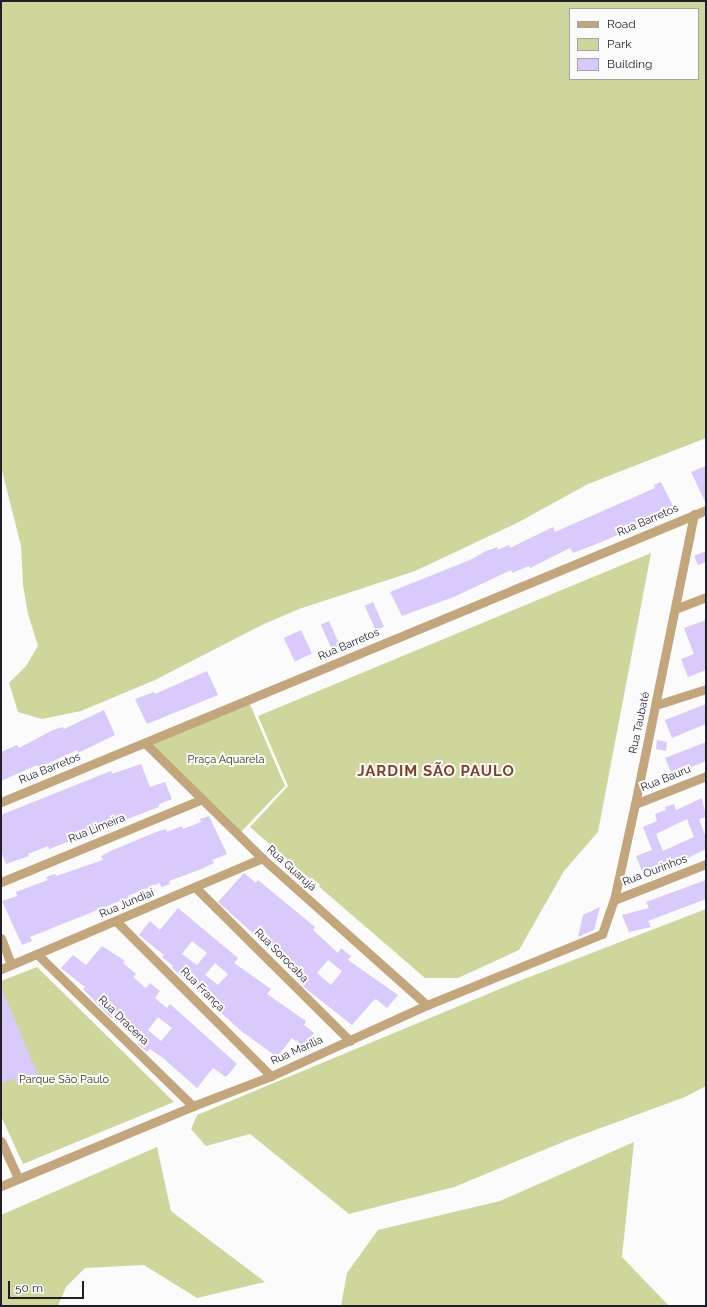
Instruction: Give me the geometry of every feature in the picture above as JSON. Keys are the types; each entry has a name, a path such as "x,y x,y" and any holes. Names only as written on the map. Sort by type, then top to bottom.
{"street":[{"name":"Rua Barretos","path":"1,802 706,510"},
{"name":"Rua Taubaté","path":"602,934 614,900 656,705 694,514"},
{"path":"675,609 706,597"},
{"path":"656,705 706,689"},
{"name":"Rua Guarujá","path":"145,743 262,858 427,1005"},
{"name":"Rua Bauru","path":"635,804 706,776"},
{"name":"Rua Limeira","path":"1,882 202,799"},
{"name":"Rua Jundiaí","path":"1,969 196,888 262,858"},
{"name":"Rua Ourinhos","path":"614,900 706,864"},
{"name":"Rua Sorocaba","path":"196,888 350,1041"},
{"name":"Rua França","path":"116,922 271,1076"},
{"name":"Rua Marília","path":"1,1186 193,1106 271,1076 427,1005 602,934"},
{"path":"1,938 12,964"},
{"name":"Rua Dracena","path":"36,954 193,1106"},
{"path":"1,1141 18,1178"}],"green space":[{"path":"1,1 706,1 706,438 588,484 517,523 415,571 299,609 262,625 155,680 81,711 42,719 18,712 9,683 26,666 38,646 28,614 23,585 21,546 1,467"},
{"path":"651,553 598,832 564,871 519,950 458,978 425,978 250,827 288,786 258,716"},
{"name":"Praça Aquarela","path":"249,702 285,786 239,834 147,744"},
{"path":"706,909 706,1086 685,1097 568,1140 454,1187 349,1214 250,1134 206,1146 191,1129 197,1115 519,981"},
{"name":"Parque São Paulo","path":"37,967 174,1102 23,1164 1,1116 1,981"},
{"path":"634,1142 622,1257 669,1306 341,1306 347,1273 378,1230 500,1201"},
{"path":"157,1147 171,1211 265,1282 197,1298 144,1265 85,1268 66,1287 58,1306 1,1306 1,1215"}],"building":[{"path":"706,466 706,504 691,472"},
{"path":"661,482 673,506 656,518 599,543 573,553 570,548 530,568 529,566 512,573 511,570 456,596 402,616 390,592 470,560 497,547 498,550 509,545 510,548 553,527 555,532 655,488 654,485"},
{"path":"706,551 706,562 698,565 694,556"},
{"path":"373,602 384,627 376,630 365,606"},
{"path":"706,620 706,670 688,677 681,659 694,654 684,628"},
{"path":"329,621 340,646 332,649 321,625"},
{"path":"301,630 312,654 295,662 284,638"},
{"path":"207,671 218,695 147,724 135,699 154,692 155,694"},
{"path":"706,704 706,724 672,738 665,720"},
{"path":"104,710 115,735 78,753 77,750 38,768 37,765 1,781 1,752 17,745 19,748 53,730 63,727 64,729"},
{"path":"657,740 667,742 666,751 656,749"},
{"path":"706,742 706,761 672,775 665,758"},
{"path":"141,764 150,787 165,782 172,799 159,804 159,807 49,849 48,846 28,854 29,856 6,864 1,851 1,815 111,771 112,774"},
{"path":"702,798 706,817 699,819 706,837 706,849 682,861 683,864 659,872 658,868 643,874 636,856 652,850 643,827 657,821 655,814 666,810 665,807 674,804 676,810","holes":["687,819 694,837 663,851 656,834"]},
{"path":"209,816 227,854 212,860 214,863 169,881 170,884 161,887 160,883 128,896 130,900 121,904 120,901 30,937 32,941 22,945 2,901 17,896 16,892 48,880 46,877 55,874 56,876 103,860 101,856 156,832 166,829 167,832 182,826 183,829 201,822 200,819"},
{"path":"244,873 256,883 258,880 315,927 313,930 338,953 341,948 351,956 348,960 398,995 387,1008 376,999 352,1025 305,988 275,953 218,902","holes":["328,960 342,971 331,985 317,973"]},
{"path":"706,880 706,899 648,921 651,927 629,932 622,915 649,908 646,902"},
{"path":"600,907 594,930 578,937 583,915"},
{"path":"178,908 238,958 234,963 271,989 267,994 306,1021 304,1025 314,1033 303,1047 292,1038 277,1057 240,1030 172,968 173,966 162,957 164,955 139,935 150,921 160,930","holes":["192,941 207,953 197,965 182,954","215,963 228,974 218,985 205,975"]},
{"path":"102,946 125,961 123,963 136,974 133,977 146,988 150,983 160,991 155,998 167,1008 170,1004 237,1064 226,1077 213,1068 197,1088 163,1058 150,1049 147,1052 142,1048 138,1044 141,1041 130,1030 115,1018 111,1018 83,989 85,987 61,968 73,955 86,965","holes":["158,1017 172,1028 161,1041 148,1030"]},
{"path":"1,987 38,1075 16,1084 14,1078 1,1084"}],"district":[{"name":"JARDIM SÃO PAULO","path":"436,772"}]}
